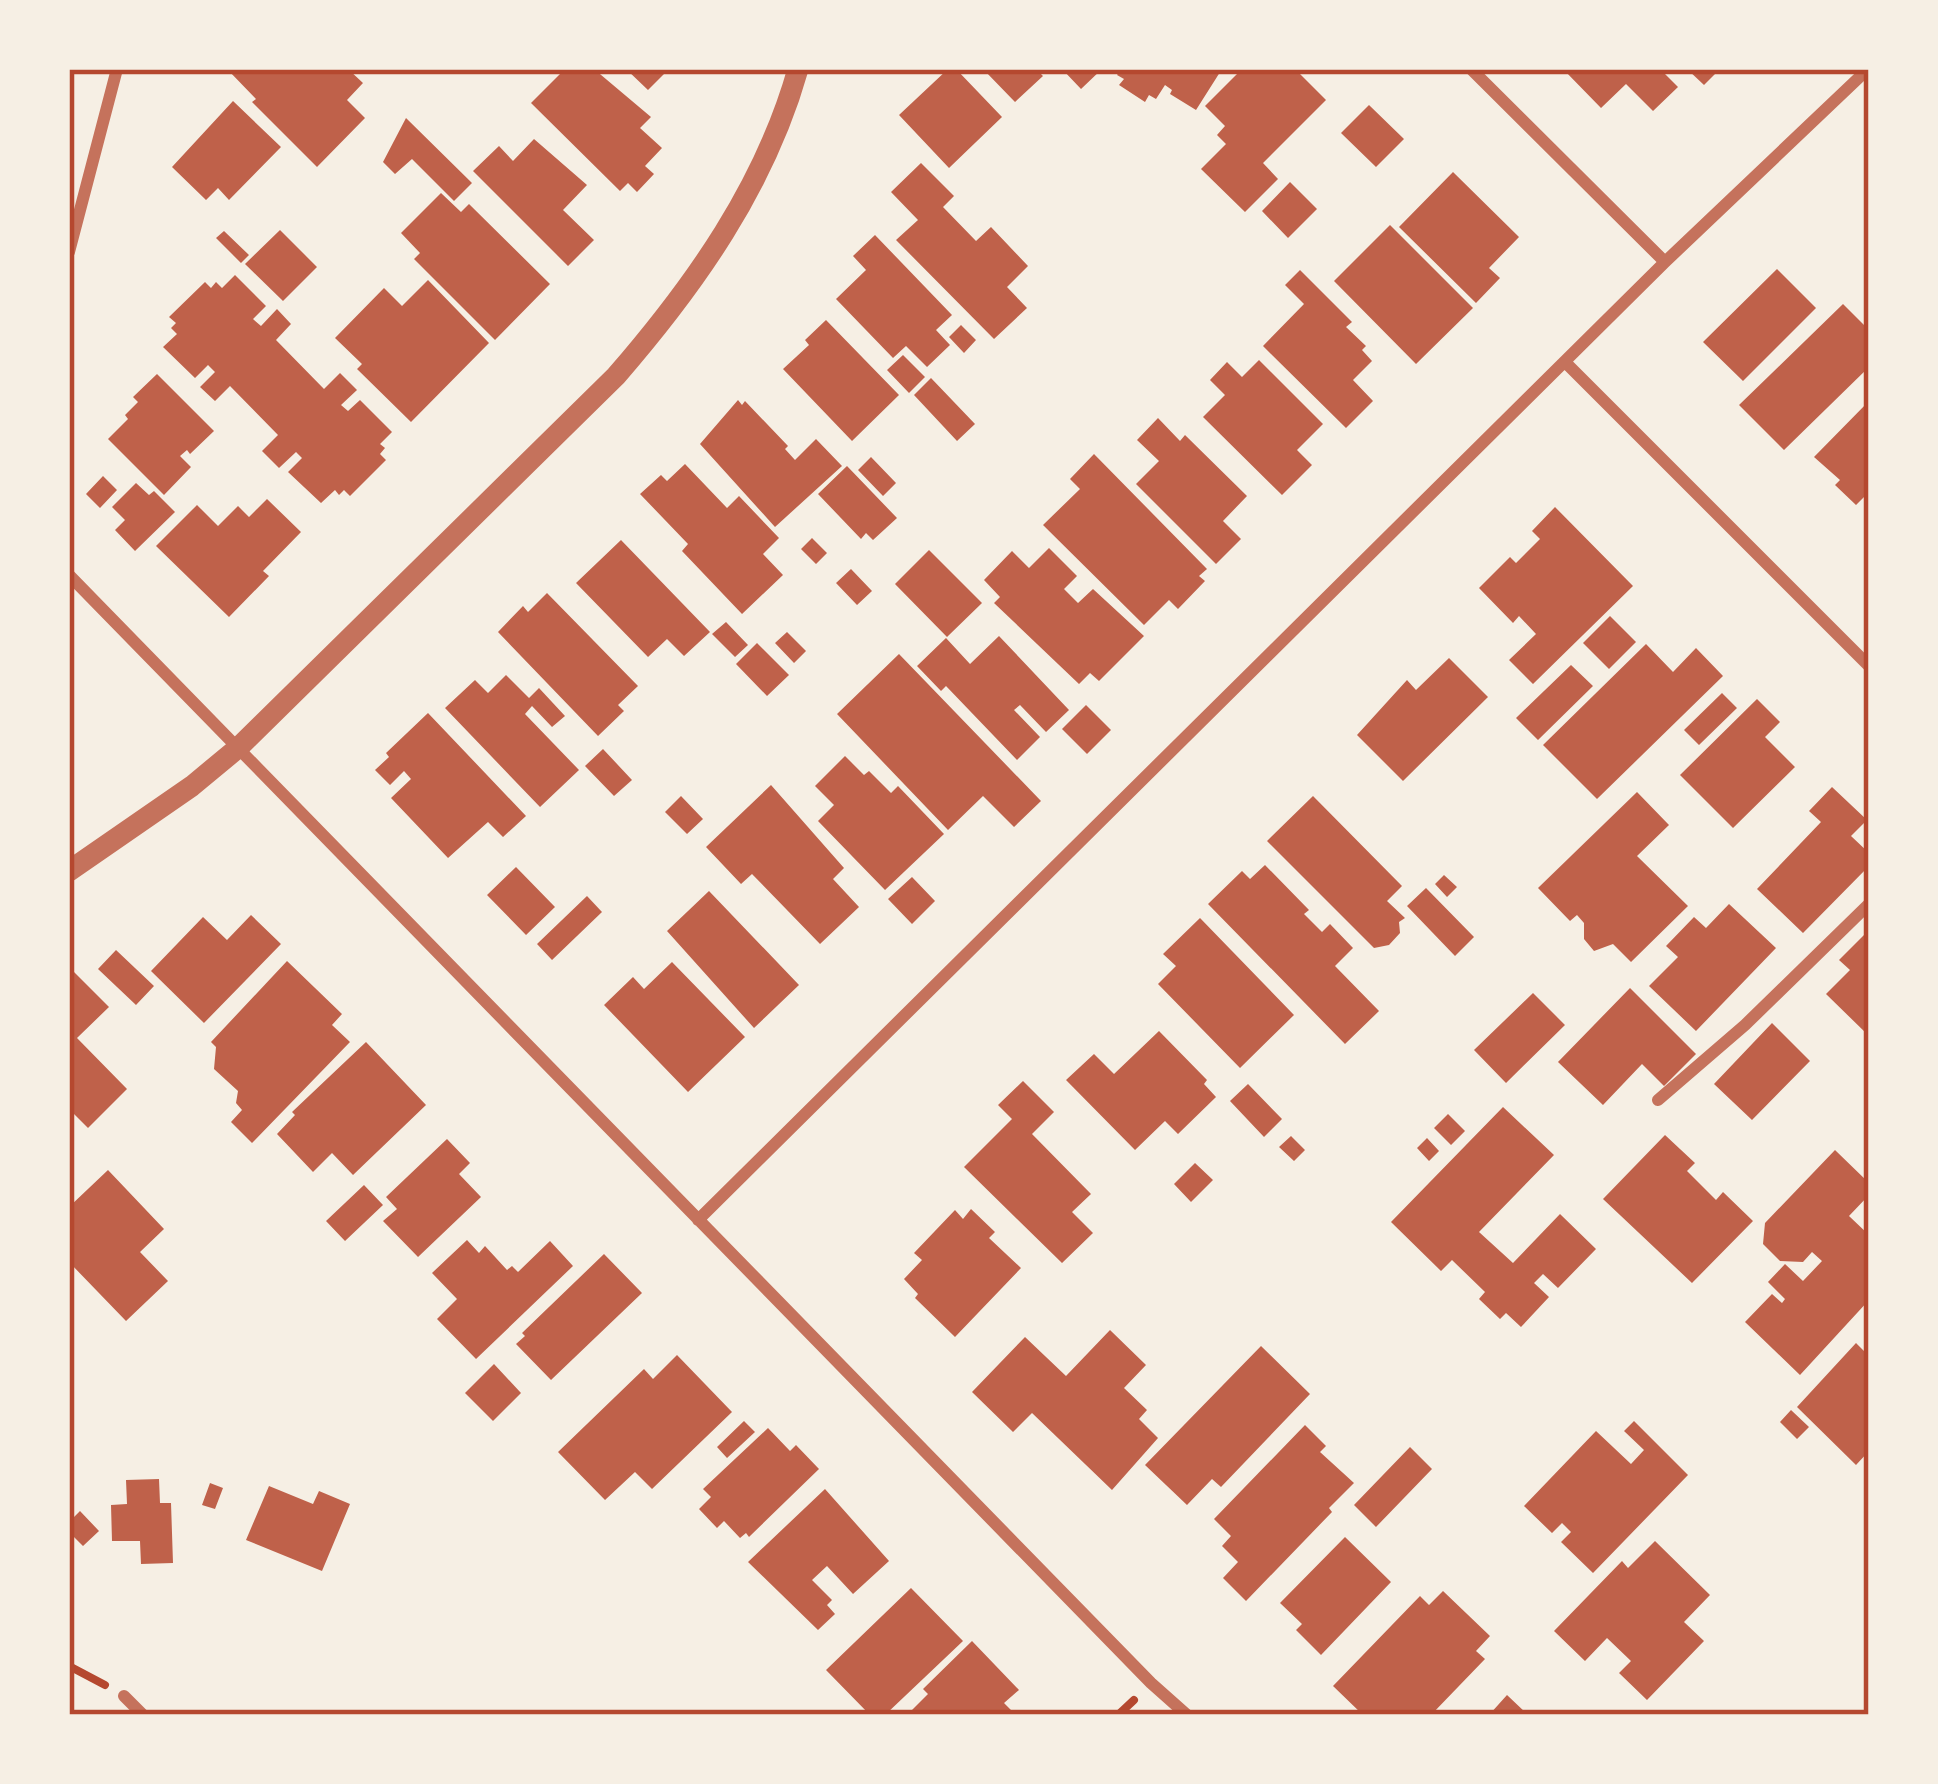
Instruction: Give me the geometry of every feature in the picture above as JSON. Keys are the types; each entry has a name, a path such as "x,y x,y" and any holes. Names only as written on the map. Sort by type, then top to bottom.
{"street":[{"path":"69,252 117,69"},
{"path":"69,871 239,747 592,401 662,323 729,228 763,161 798,69"},
{"path":"1471,69 1664,262"},
{"path":"698,1220 1664,262 1868,69"},
{"path":"1565,362 1869,666"},
{"path":"69,575 1187,1715"},
{"path":"1658,1100 1745,1025 1869,904"},
{"path":"124,1696 143,1715"}],"building":[{"path":"227,69 348,69 363,83 347,100 365,118 317,167 252,102 256,99"},
{"path":"565,69 594,69 651,117 640,128 662,148 645,166 654,174 637,192 628,183 620,191 531,103"},
{"path":"626,69 669,69 648,90"},
{"path":"948,69 956,69 1002,117 949,168 899,115"},
{"path":"983,69 1036,69 1043,76 1015,102"},
{"path":"1062,69 1102,69 1081,89"},
{"path":"1121,69 1222,69 1196,110 1170,94 1172,90 1165,85 1156,99 1149,95 1145,102 1119,85 1124,79 1117,75"},
{"path":"1242,69 1295,69 1326,100 1263,163 1278,179 1245,212 1201,169 1226,144 1217,135 1225,126 1205,106"},
{"path":"1563,69 1660,69 1678,87 1653,111 1626,84 1601,108"},
{"path":"1687,69 1720,69 1704,85"},
{"path":"233,101 281,147 229,200 218,188 206,200 172,167"},
{"path":"1369,105 1404,139 1376,167 1341,133"},
{"path":"406,118 472,183 454,201 412,159 395,174 383,162"},
{"path":"534,139 587,185 563,210 594,240 568,266 473,171 499,146 513,161"},
{"path":"921,163 954,196 943,207 976,241 991,227 1028,266 1007,287 1027,308 994,339 896,240 918,220 891,192"},
{"path":"1453,172 1519,237 1489,268 1500,278 1476,303 1399,227"},
{"path":"1290,182 1317,209 1288,238 1262,211"},
{"path":"441,193 461,212 469,204 550,284 495,340 414,259 420,253 401,233"},
{"path":"1390,225 1473,308 1416,364 1334,281"},
{"path":"280,230 317,267 283,301 245,264"},
{"path":"224,231 249,255 241,263 216,238"},
{"path":"875,235 952,315 936,330 950,345 927,367 906,346 893,358 836,299 866,270 853,256"},
{"path":"1777,269 1816,308 1743,381 1703,342"},
{"path":"1300,270 1352,322 1346,327 1366,346 1362,350 1372,361 1353,380 1373,401 1346,428 1263,346 1304,304 1285,285"},
{"path":"235,275 266,306 253,319 261,326 277,309 291,324 276,340 324,389 340,373 357,390 341,405 348,411 360,400 392,432 380,444 386,460 350,496 335,490 321,503 288,472 302,458 296,452 279,468 262,451 278,435 230,386 215,401 200,387 215,372 208,365 195,378 163,347 177,334 171,328 176,323 169,317 205,282 211,288 216,282 222,288"},
{"path":"428,280 489,343 411,422 357,369 362,364 335,338 384,288 402,306"},
{"path":"1843,304 1869,330 1869,367 1784,450 1739,405"},
{"path":"826,320 899,395 852,441 783,369 809,345 805,340"},
{"path":"961,325 976,340 964,353 949,337"},
{"path":"903,355 925,377 909,393 887,370"},
{"path":"1259,360 1323,424 1297,450 1312,465 1282,495 1203,417 1225,395 1210,380 1227,362 1242,377"},
{"path":"157,374 214,431 190,454 187,450 180,456 191,467 164,495 108,439 128,419 125,415 138,402 133,397"},
{"path":"931,378 975,424 957,441 914,395"},
{"path":"738,400 742,405 745,401 788,446 785,449 795,460 816,439 842,466 775,527 700,444"},
{"path":"1869,401 1869,492 1856,505 1835,485 1840,480 1814,457"},
{"path":"1158,418 1180,441 1185,435 1247,496 1223,521 1241,539 1216,564 1136,484 1159,461 1137,440"},
{"path":"1094,454 1207,569 1199,576 1205,581 1178,609 1169,600 1144,625 1043,525 1080,489 1070,479"},
{"path":"871,457 896,483 883,496 858,470"},
{"path":"685,464 727,508 739,496 779,538 763,554 783,575 742,614 682,551 688,544 640,494 661,475 667,481"},
{"path":"847,466 897,518 873,540 866,533 861,539 818,494"},
{"path":"103,476 117,490 100,508 86,494"},
{"path":"136,483 149,495 154,491 175,512 135,551 115,530 125,520 112,507"},
{"path":"267,499 301,532 263,571 269,576 229,617 156,546 197,505 218,526 238,506 249,517"},
{"path":"1555,507 1633,586 1533,684 1509,660 1536,634 1519,616 1513,623 1479,588 1510,557 1516,563 1540,539 1532,531"},
{"path":"812,538 827,553 816,564 801,549"},
{"path":"621,540 710,632 684,656 667,639 648,657 576,583"},
{"path":"1049,548 1077,576 1064,589 1078,603 1093,589 1144,636 1099,681 1090,673 1079,684 994,603 1000,597 984,580 1012,551 1029,568"},
{"path":"929,550 982,603 947,637 895,584"},
{"path":"851,569 872,591 857,605 836,583"},
{"path":"547,593 638,686 618,705 624,711 598,736 498,632 523,606 528,612"},
{"path":"1610,616 1636,642 1609,669 1583,643"},
{"path":"726,622 748,645 735,657 712,634"},
{"path":"787,632 806,651 794,663 775,643"},
{"path":"999,636 1069,710 1046,732 1020,705 1014,710 1040,737 1017,760 946,686 941,691 917,666 946,638 970,664"},
{"path":"757,643 789,675 767,696 736,664"},
{"path":"1646,644 1673,672 1696,648 1723,676 1597,799 1543,745"},
{"path":"899,654 1041,801 1014,827 983,796 948,830 837,714"},
{"path":"1449,658 1488,697 1403,781 1357,735 1407,680 1416,690"},
{"path":"1571,665 1593,686 1538,740 1516,718"},
{"path":"506,675 529,698 539,688 565,716 552,727 532,706 525,714 579,770 540,807 445,708 475,680 488,693"},
{"path":"1722,693 1737,708 1699,745 1684,730"},
{"path":"1757,699 1780,722 1765,737 1795,767 1733,828 1680,775"},
{"path":"1086,705 1111,730 1087,754 1062,729"},
{"path":"428,713 526,816 503,837 488,822 448,858 391,798 411,779 404,771 390,785 375,770"},
{"path":"603,749 632,780 614,796 585,766"},
{"path":"845,756 891,793 898,786 944,834 885,890 818,821 834,805 815,786"},
{"path":"771,785 844,868 833,879 859,907 820,944 752,874 741,884 706,847"},
{"path":"1832,787 1867,820 1851,836 1869,853 1869,866 1803,933 1757,889 1821,822 1809,811"},
{"path":"1637,792 1669,825 1637,856 1688,906 1631,962 1613,944 1594,951 1584,939 1584,923 1577,915 1570,921 1538,888"},
{"path":"681,796 703,819 687,834 665,812"},
{"path":"1313,796 1402,886 1387,901 1405,918 1389,945 1374,948 1267,841"},
{"path":"1265,865 1309,910 1304,914 1322,932 1330,924 1353,948 1335,966 1379,1011 1345,1044 1208,904 1242,871 1250,879"},
{"path":"516,867 555,907 526,935 487,895"},
{"path":"1444,875 1457,887 1447,897 1435,884"},
{"path":"912,877 935,901 912,924 888,899"},
{"path":"1426,888 1474,937 1455,956 1407,906"},
{"path":"709,891 799,985 754,1028 667,931"},
{"path":"587,896 602,912 552,960 537,944"},
{"path":"1729,904 1776,948 1696,1031 1649,986 1678,957 1666,946 1694,917 1706,928"},
{"path":"251,915 281,944 204,1023 151,971 203,917 227,940"},
{"path":"1200,918 1294,1015 1240,1068 1158,984 1176,966 1163,954"},
{"path":"1869,930 1869,1036 1826,994 1850,970 1839,960"},
{"path":"116,950 154,986 136,1005 98,969"},
{"path":"287,961 342,1014 332,1025 350,1042 252,1143 231,1122 242,1110 236,1103 238,1091 214,1069 216,1047 211,1042"},
{"path":"672,962 745,1037 688,1092 604,1005 633,977 644,989"},
{"path":"72,970 109,1007 77,1038 127,1089 88,1128 69,1109"},
{"path":"1630,988 1696,1054 1664,1086 1642,1064 1603,1105 1558,1062"},
{"path":"1533,993 1565,1025 1506,1083 1474,1050"},
{"path":"1772,1023 1810,1061 1752,1120 1714,1084"},
{"path":"1159,1031 1207,1080 1204,1084 1216,1097 1178,1134 1165,1121 1135,1150 1066,1080 1094,1054 1114,1074"},
{"path":"366,1042 426,1105 353,1175 332,1153 313,1172 277,1134 295,1115 292,1112"},
{"path":"1023,1081 1054,1112 1032,1134 1091,1194 1072,1212 1093,1233 1062,1263 964,1167 1012,1119 998,1105"},
{"path":"1248,1084 1282,1119 1264,1137 1230,1101"},
{"path":"1503,1107 1554,1155 1479,1232 1513,1263 1560,1214 1596,1249 1558,1288 1543,1274 1534,1283 1549,1297 1521,1327 1506,1313 1500,1319 1479,1299 1485,1292 1452,1260 1441,1271 1391,1222"},
{"path":"1448,1114 1465,1131 1451,1145 1434,1128"},
{"path":"1665,1135 1695,1163 1687,1171 1716,1200 1723,1192 1753,1221 1692,1283 1603,1199"},
{"path":"1291,1136 1305,1150 1294,1161 1279,1147"},
{"path":"1427,1138 1439,1151 1429,1161 1417,1148"},
{"path":"447,1139 470,1163 459,1174 481,1197 418,1257 383,1221 397,1209 386,1197"},
{"path":"1835,1150 1869,1183 1869,1195 1849,1216 1869,1235 1869,1300 1800,1375 1745,1322 1772,1294 1782,1303 1785,1299 1768,1282 1785,1264 1803,1281 1822,1261 1812,1252 1803,1262 1780,1261 1763,1244 1765,1223"},
{"path":"1195,1163 1213,1180 1191,1202 1174,1184"},
{"path":"108,1170 164,1229 140,1252 168,1281 126,1321 69,1262 69,1207"},
{"path":"364,1185 383,1205 345,1241 326,1221"},
{"path":"971,1209 995,1232 989,1238 1021,1268 955,1337 915,1298 918,1294 904,1279 922,1260 914,1253 955,1210 963,1219"},
{"path":"467,1240 479,1253 485,1246 507,1270 512,1266 518,1272 550,1241 573,1266 476,1359 437,1319 457,1299 432,1273"},
{"path":"604,1254 642,1293 551,1380 516,1344"},
{"path":"1110,1330 1146,1365 1124,1388 1147,1410 1139,1419 1158,1438 1112,1490 1032,1413 1013,1432 972,1392 1025,1337 1066,1376"},
{"path":"1856,1343 1869,1356 1869,1451 1856,1465 1797,1407"},
{"path":"1261,1346 1310,1394 1221,1487 1212,1479 1187,1505 1145,1465"},
{"path":"677,1355 732,1412 652,1489 635,1472 605,1500 558,1452 644,1369 653,1379"},
{"path":"494,1364 521,1393 493,1421 465,1393"},
{"path":"1791,1410 1809,1427 1797,1439 1780,1422"},
{"path":"744,1421 755,1432 727,1458 717,1447"},
{"path":"1634,1421 1688,1475 1593,1573 1561,1542 1571,1532 1562,1523 1552,1533 1524,1506 1596,1431 1631,1464 1644,1450 1624,1431"},
{"path":"1305,1425 1326,1446 1320,1452 1354,1483 1246,1601 1223,1578 1238,1562 1222,1546 1231,1536 1214,1519"},
{"path":"768,1428 790,1451 796,1445 819,1469 749,1537 746,1533 740,1538 724,1521 717,1528 699,1509 711,1497 703,1489"},
{"path":"1410,1447 1432,1469 1376,1527 1354,1505"},
{"path":"159,1479 160,1503 171,1503 173,1563 141,1564 140,1541 112,1541 111,1505 127,1504 126,1480"},
{"path":"210,1483 223,1488 215,1509 202,1505"},
{"path":"269,1486 313,1504 319,1491 350,1504 322,1571 246,1540"},
{"path":"825,1489 889,1561 853,1594 827,1566 812,1580 832,1600 827,1605 835,1614 818,1630 748,1562"},
{"path":"80,1511 99,1531 83,1546 69,1532 69,1522"},
{"path":"1345,1537 1391,1582 1321,1655 1296,1630 1302,1624 1280,1603"},
{"path":"1655,1541 1710,1595 1684,1622 1704,1641 1647,1700 1619,1673 1631,1661 1607,1638 1585,1661 1554,1631 1622,1561 1628,1568"},
{"path":"911,1588 963,1641 885,1715 870,1715 826,1670"},
{"path":"1443,1591 1490,1636 1476,1651 1485,1659 1431,1715 1363,1715 1333,1686 1420,1596 1429,1605"},
{"path":"972,1641 1019,1690 1004,1703 1016,1715 907,1715 928,1694 923,1689"},
{"path":"1507,1695 1528,1715 1489,1715"}]}
